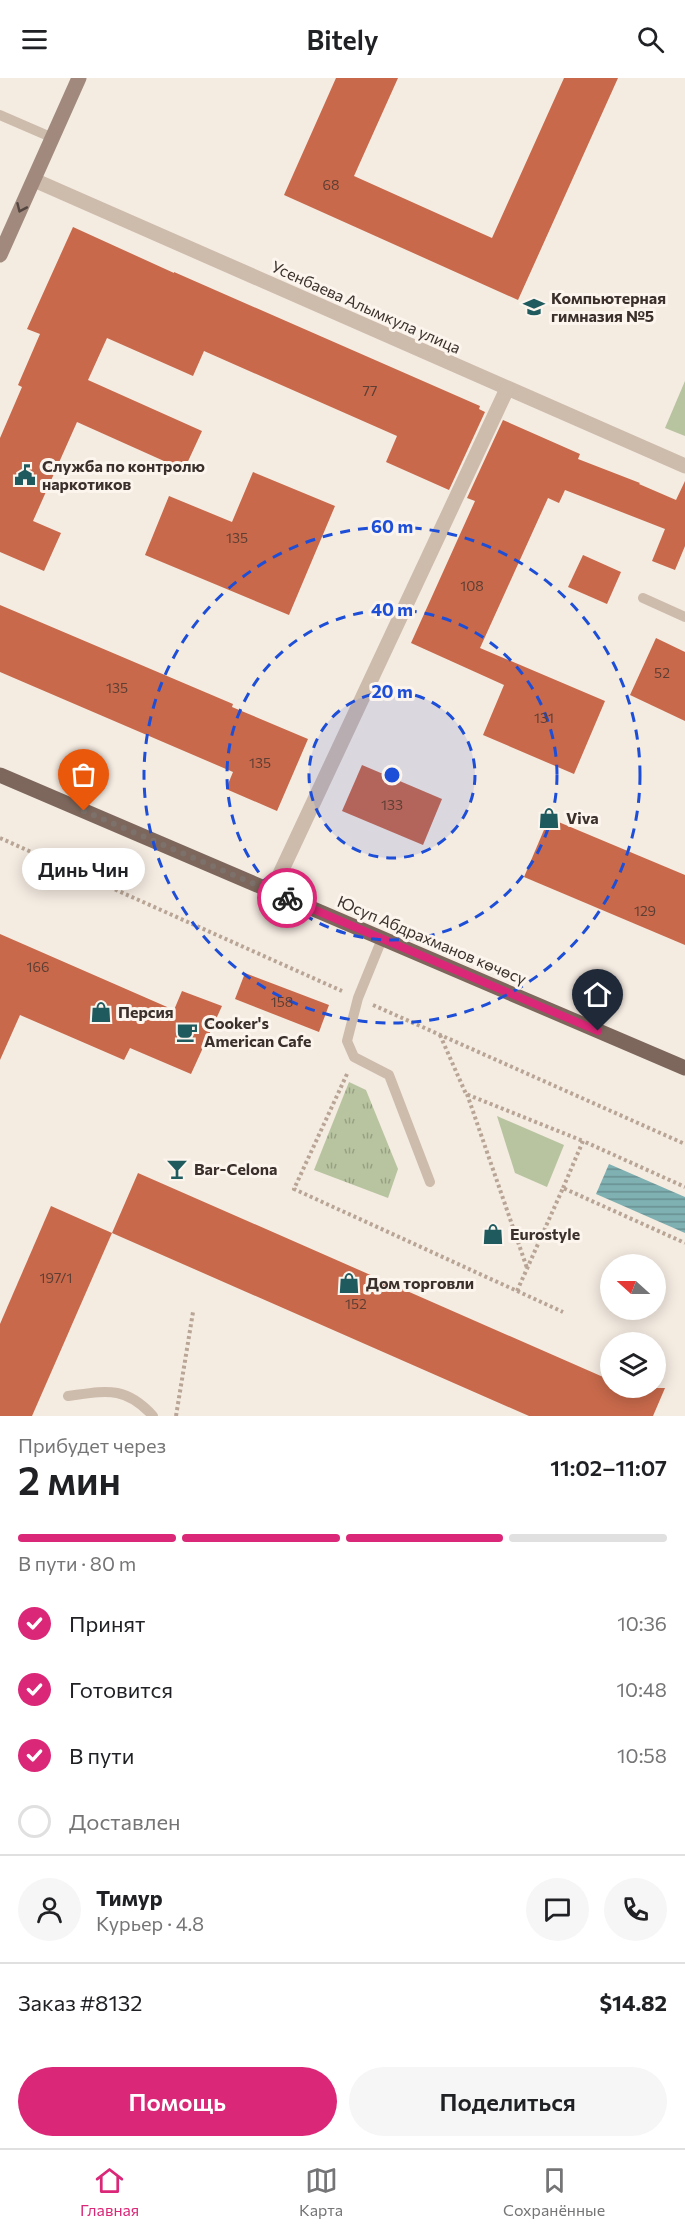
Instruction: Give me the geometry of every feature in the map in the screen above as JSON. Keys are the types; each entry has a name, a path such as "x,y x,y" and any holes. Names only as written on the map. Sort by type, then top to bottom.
{"main road":[{"path":"0,255 80,78"},
{"name":"Юсуп Абдрахманов көчөсү","path":"0,775 685,1068"}],"street":[{"name":"Усенбаева Алымкула улица","path":"34,180 685,466"},
{"path":"272,891 507,389"}],"lane":[{"path":"0,115 53,138"},
{"path":"643,598 685,617"},
{"path":"382,939 358,998 347,1041 354,1057 389,1076 430,1182"},
{"path":"68,1396 111,1390 141,1403 153,1416"}],"path":[{"path":"440,1035 466,1094 527,1268"},
{"path":"466,1094 583,1141 685,1187"},
{"path":"331,1108 294,1189 563,1312"},
{"path":"517,1291 583,1141"},
{"path":"563,1188 685,1243"},
{"path":"176,1416 193,1312"}],"green space":[{"path":"685,381 685,436 665,428"},
{"path":"349,1082 366,1090 398,1169 388,1198 314,1170"},
{"path":"497,1116 564,1145 547,1187 515,1173"}],"water":[{"path":"609,1164 685,1197 685,1233 596,1194"}],"building":[{"path":"336,78 398,78 354,176 492,238 564,78 618,78 518,300 284,195"},
{"path":"73,227 480,406 479,409 485,412 449,490 386,462 397,436 204,351 193,376 107,338 88,380 202,431 184,470 77,422 33,521 61,533 44,571 0,552 0,438 22,387 18,385 40,334 27,329"},
{"path":"503,420 580,454 578,459 676,500 685,481 685,546 675,570 652,561 665,529 565,490 559,503 548,498 480,648 605,701 574,774 483,735 504,685 411,643 475,501 467,498"},
{"path":"253,472 335,506 289,615 145,555 169,496 232,522"},
{"path":"583,555 621,572 607,604 568,587"},
{"path":"0,605 233,704 232,707 308,739 277,811 226,789 233,772 0,672"},
{"path":"656,638 685,652 685,721 630,695"},
{"path":"362,765 442,799 423,845 342,811"},
{"path":"549,818 685,875 685,945 524,877"},
{"path":"0,934 174,1010 182,991 222,1006 191,1074 130,1048 124,1060 20,1015 0,1060"},
{"path":"245,973 329,1005 319,1032 235,999"},
{"path":"138,1173 600,1376 600,1398 661,1398 653,1416 529,1416 112,1233"},
{"path":"51,1206 112,1233 32,1416 0,1416 0,1324"}],"way so far":[{"path":"84,811 287,898"}],"place":[{"name":"Компьютерная гимназия №5","path":"534,307"},
{"name":"Служба по контролю наркотиков","path":"25,475"},
{"name":"Динь Чин","path":"84,811"},
{"name":"Viva","path":"549,818"},
{"name":"Персия","path":"101,1012"},
{"name":"Cooker's American Cafe","path":"187,1032"},
{"name":"Bar-Celona","path":"177,1169"},
{"name":"Eurostyle","path":"493,1234"},
{"name":"Дом торговли","path":"349,1283"}],"route":[{"path":"287,898 598,1031"}]}
